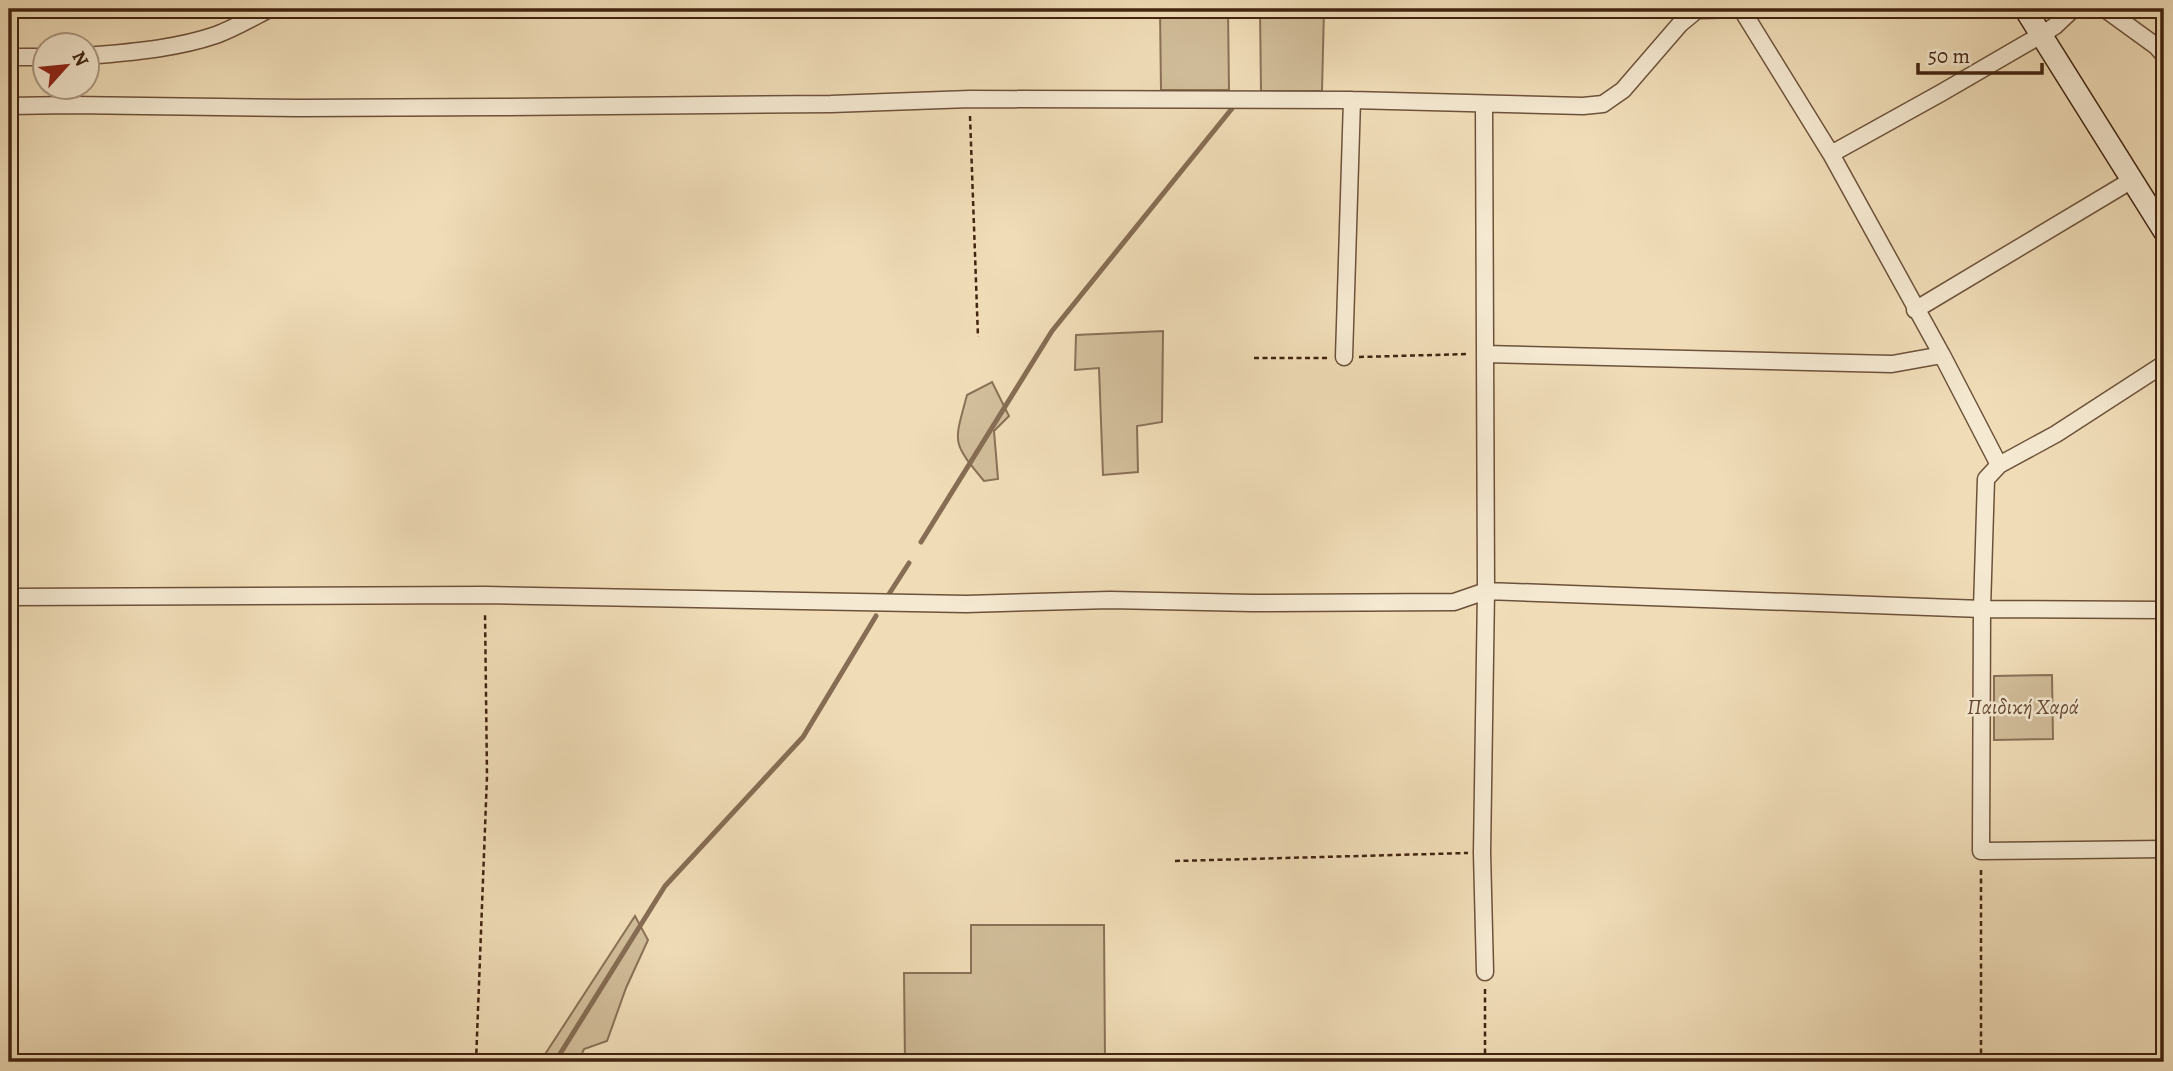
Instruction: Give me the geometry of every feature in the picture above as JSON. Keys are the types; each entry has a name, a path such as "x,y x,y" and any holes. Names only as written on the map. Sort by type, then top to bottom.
{"main road":[{"path":"2025,9 2164,231"}],"street":[{"path":"102,55 179,45 202,39 235,27 270,9"},
{"path":"9,106 497,107 831,104 970,99 1352,100 1583,106 1603,104 1623,90 1680,24 1697,9 1743,9 1831,154 1942,355 1999,465"},
{"path":"1831,154 2041,35 2073,9"},
{"path":"2105,9 2157,46 2164,55"},
{"path":"9,57 32,57"},
{"path":"1344,358 1352,100"},
{"path":"1483,105 1486,591 1482,853 1485,972"},
{"path":"1915,310 2132,180"},
{"path":"1485,354 1892,364 1942,355"},
{"path":"2164,364 2056,434 1999,465 1986,479 1982,608 1981,851 2164,849"},
{"path":"9,597 485,595 966,604 1110,600 1252,603 1454,602 1486,591 1982,608 2164,610"}],"path":[{"path":"970,99 978,337"},
{"path":"1254,358 1485,354"},
{"path":"476,1062 487,776 485,595"},
{"path":"1981,851 1981,1062"},
{"path":"1175,861 1482,853"},
{"path":"1485,972 1485,1062"}],"green space":[{"path":"1160,9 1228,9 1229,90 1161,90"},
{"path":"1260,9 1324,9 1322,91 1261,91"},
{"path":"1163,331 1162,422 1137,426 1138,472 1103,475 1099,368 1075,370 1076,335"},
{"path":"992,382 1009,416 994,431 998,479 984,481 961,449 958,433 967,395"},
{"name":"Παιδική Χαρά","path":"2052,675 2053,739 1994,740 1994,676"},
{"path":"635,916 648,940 626,988 607,1041 584,1049 578,1062 540,1062"},
{"path":"971,925 1104,925 1105,1061 905,1062 904,973 971,973"}],"waterway":[{"path":"921,542 1052,331 1234,106"},
{"path":"889,594 909,563"},
{"path":"555,1062 665,886 803,737 876,616"}]}
